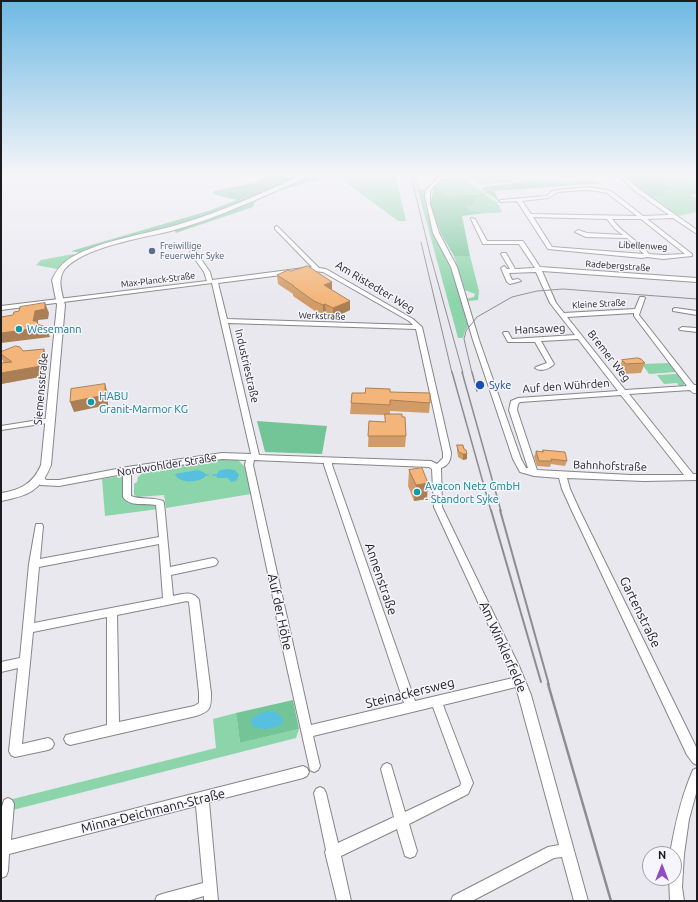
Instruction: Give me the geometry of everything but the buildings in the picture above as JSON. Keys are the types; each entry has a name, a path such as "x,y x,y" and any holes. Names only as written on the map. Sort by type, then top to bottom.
{"main road":[{"name":"Siemensstraße","path":"41,479 46,465 61,301 56,284 58,276 64,267 80,255 102,247 168,230 206,218"},
{"path":"1,497 24,491 41,479"}],"street":[{"name":"Bahnhofstraße","path":"432,218 436,233 454,267 481,355 513,448 523,470 534,473 649,479 694,477"},
{"name":"Libellenweg","path":"530,218 550,248 636,256 688,256 690,253 644,219"},
{"path":"609,218 616,227 642,247 647,255"},
{"path":"628,218 653,218"},
{"path":"677,218 697,232"},
{"name":"Bremer Weg","path":"473,219 485,243 521,242 538,270 553,303 623,392 694,477"},
{"name":"Am Ristedter Weg","path":"279,231 317,269 324,270 353,286 411,320 418,328 447,459 445,462 436,467"},
{"path":"578,232 586,235 629,237"},
{"name":"Industriestraße","path":"195,250 193,252 213,282 226,322 253,457"},
{"path":"504,254 512,268"},
{"path":"512,268 503,266 510,282 518,281"},
{"name":"Radebergstraße","path":"512,268 697,280"},
{"name":"Max-Planck-Straße","path":"1,308 317,269"},
{"path":"642,298 636,311 636,315 696,389"},
{"path":"675,310 697,313"},
{"name":"Kleine Straße","path":"563,315 636,311"},
{"name":"Werkstraße","path":"226,322 418,328"},
{"path":"682,329 697,330"},
{"name":"Hansaweg","path":"506,333 510,341 580,337"},
{"path":"537,340 551,364 546,368 538,368"},
{"name":"Auf den Wührden","path":"534,473 513,410 514,403 524,399 623,392 696,389"},
{"path":"1,428 51,420"},
{"name":"Nordwohlder Straße","path":"41,479 44,483 59,483 204,458 253,457 431,464 436,467"},
{"name":"Auf der Höhe","path":"253,457 249,465 274,583 279,599 285,638 290,649 290,659 306,732 308,769"},
{"name":"Annenstraße","path":"329,460 328,465 411,706"},
{"name":"Am Winklerfelde","path":"436,467 438,507 520,681 581,901"},
{"path":"128,470 127,497 131,500 154,500 160,503 168,601"},
{"name":"Gartenstraße","path":"562,475 566,490 691,751 697,758"},
{"path":"39,526 15,751 48,744"},
{"path":"34,564 164,540"},
{"path":"166,572 214,562"},
{"path":"28,629 188,597 194,600 205,693 205,706 196,711 70,739"},
{"path":"112,612 113,729"},
{"path":"1,667 24,662"},
{"name":"Steinackersweg","path":"306,732 520,681"},
{"path":"332,852 347,847 464,790 467,783 436,701"},
{"name":"Minna-Deichmann-Straße","path":"3,849 308,769"},
{"path":"387,769 410,851"},
{"path":"677,901 676,869 684,814 691,787 697,774"},
{"path":"320,793 344,901"},
{"path":"162,901 210,894 202,798"},
{"path":"1,871 8,804"},
{"path":"458,901 553,852 568,850"}],"green space":[{"path":"184,218 201,218 81,253 71,251"},
{"path":"208,218 220,218 176,233 174,230"},
{"path":"394,218 405,218 406,221 398,221"},
{"path":"425,218 429,218 456,281 466,320 471,322 465,331 463,338 458,338"},
{"path":"435,218 462,218 470,256 454,256 441,234"},
{"path":"73,254 75,256 57,269 36,265 41,260"},
{"path":"454,256 470,256 479,291 478,300 467,301 466,299 474,297 475,294 465,290"},
{"path":"669,363 676,372 649,374 642,364"},
{"path":"677,374 685,383 683,386 679,386 677,383 664,384 657,375"},
{"path":"257,421 327,426 322,454 265,452"},
{"path":"212,460 238,460 245,467 251,494 166,508 164,495 138,497 134,495 134,484 143,472"},
{"path":"121,476 125,482 125,500 129,503 156,503 158,509 105,516 102,479"},
{"path":"293,700 299,729 240,743 236,713"},
{"path":"236,713 240,743 299,729 296,738 1,813 1,802 216,748 213,719"}],"water":[{"path":"198,470 205,473 205,477 188,482 180,480 175,474"},
{"path":"220,470 235,470 239,475 236,481 231,482 228,478 217,478 216,475"},
{"path":"265,711 275,712 280,715 283,723 269,729 253,727 251,722 252,718"}],"railway":[{"path":"421,218 463,373"},
{"path":"421,242 452,373"},
{"path":"472,373 464,339 466,331 477,317 512,297 537,291 563,289 697,299"},
{"path":"452,372 491,511"},
{"path":"462,372 501,511"},
{"path":"472,372 477,391"},
{"path":"491,510 541,682"},
{"path":"500,510 549,685"},
{"path":"548,684 611,901"}],"place":[{"name":"Freiwillige Feuerwehr Syke","path":"152,251"},
{"name":"Wesemann","path":"19,329"},
{"name":"Syke","path":"480,385"},
{"name":"HABU Granit-Marmor KG","path":"91,402"},
{"name":"Avacon Netz GmbH - Standort Syke","path":"417,492"}]}
